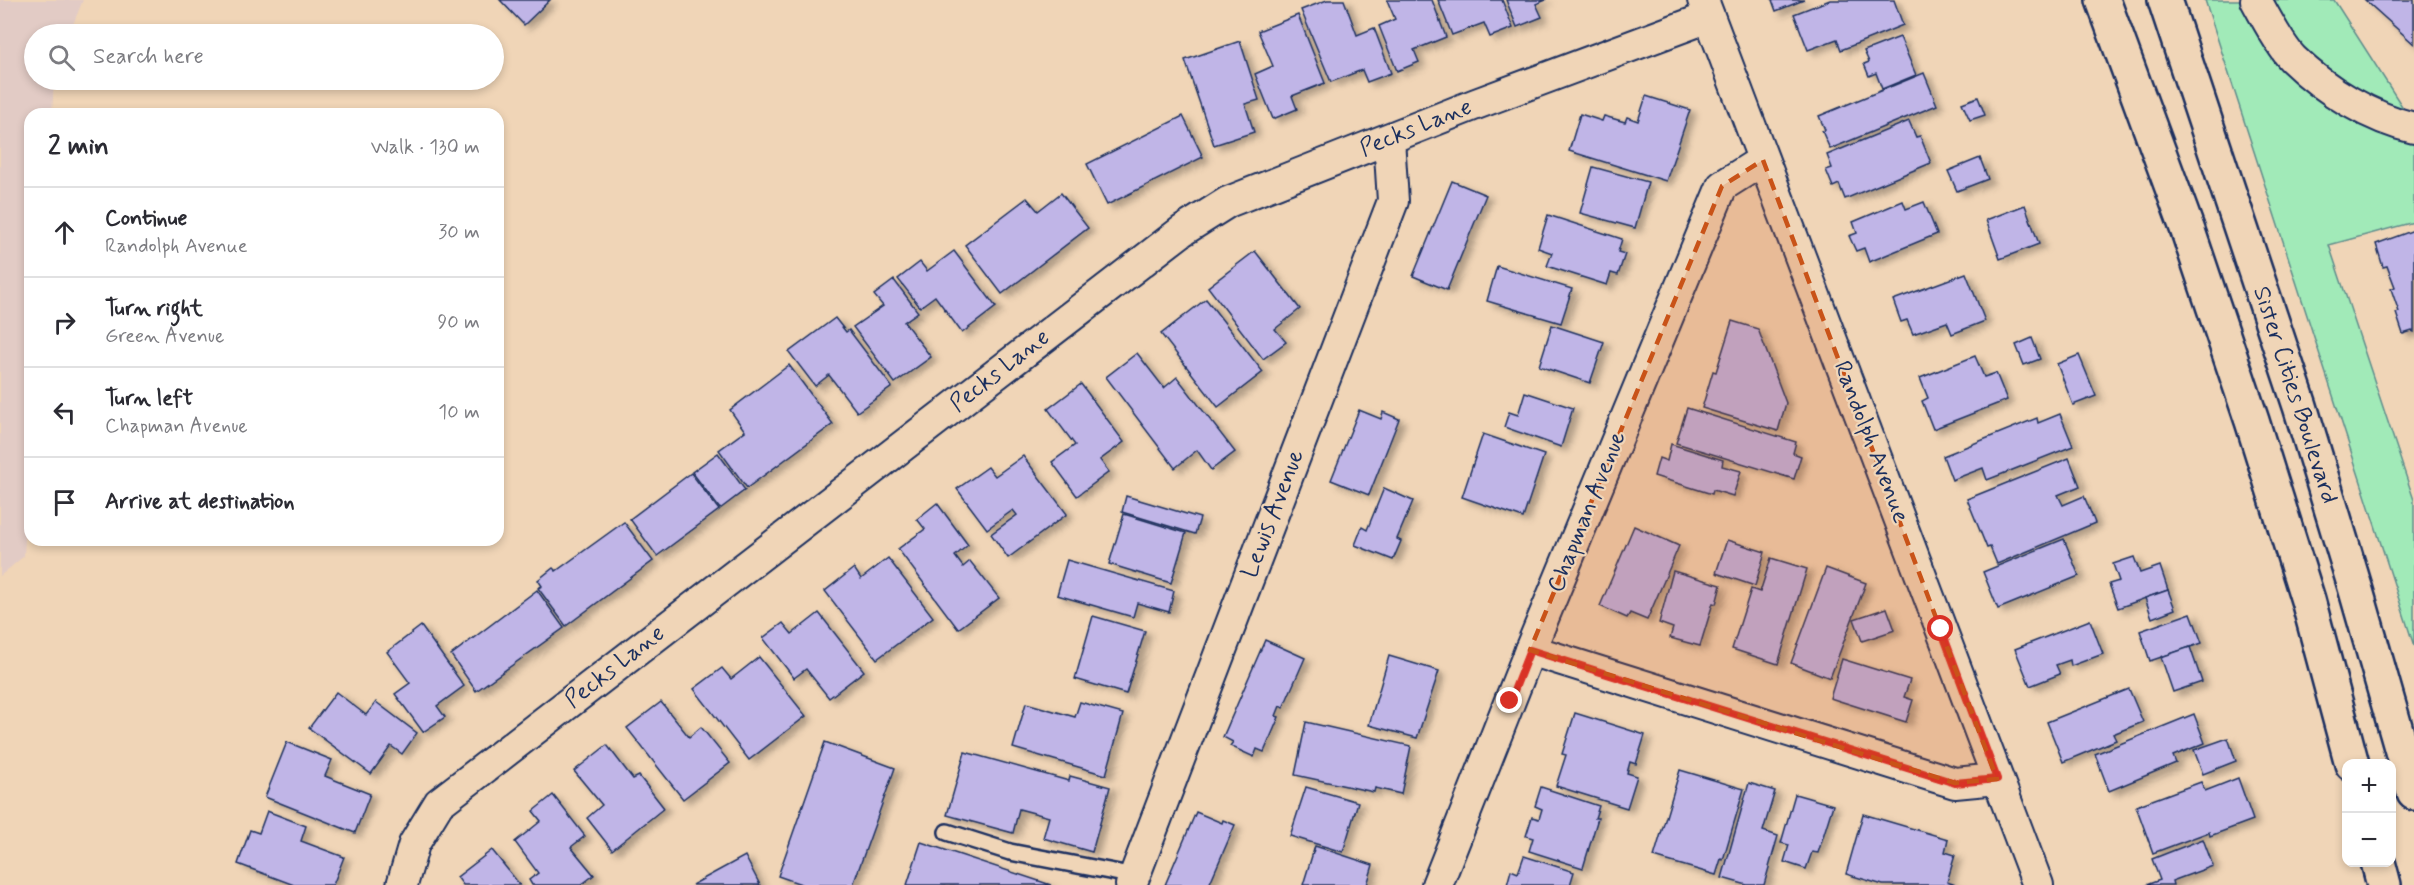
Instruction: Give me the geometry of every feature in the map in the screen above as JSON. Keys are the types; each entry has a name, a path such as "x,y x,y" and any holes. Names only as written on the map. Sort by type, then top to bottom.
{"main road":[{"name":"Sister Cities Boulevard","path":"2103,0 2188,231 2252,422 2308,600 2351,759"},
{"name":"Sister Cities Boulevard","path":"2165,0 2300,406 2414,793"},
{"path":"2380,867 2385,885"}],"street":[{"path":"2256,0 2292,58 2332,90 2389,123 2414,128"},
{"name":"Pecks Lane","path":"402,885 414,844 439,803 1182,231 1228,202 1389,139 1706,9"},
{"name":"Randolph Avenue","path":"1706,9 2038,885"},
{"name":"Lewis Avenue","path":"1133,881 1393,201 1389,139"},
{"name":"Chapman Avenue","path":"1437,885 1530,650 1722,186 1763,160"},
{"path":"1530,650 1955,783 1997,779"}],"lane":[{"path":"947,832 1011,852 1133,881"}],"highlighted area":[{"path":"1763,160 1997,779 1955,783 1530,650 1722,186"}],"shaded area":[{"path":"0,0 83,0 73,24 24,24 24,90 53,90 52,108 24,108 25,546 24,556 0,576"}],"green space":[{"path":"2205,0 2334,0 2414,125 2414,222 2329,245 2414,500 2414,646"}],"building":[{"path":"500,0 550,0 524,25"},
{"path":"1327,0 1344,0 1357,35 1374,28 1391,73 1367,82 1362,70 1331,82 1301,10"},
{"path":"1387,0 1432,0 1446,37 1414,50 1419,62 1397,71 1379,26 1395,19"},
{"path":"1438,0 1502,0 1513,28 1490,37 1484,23 1452,35"},
{"path":"1506,0 1546,0 1536,4 1542,17 1517,27"},
{"path":"1772,0 1804,0 1776,11"},
{"path":"1830,0 1894,0 1903,25 1841,50 1837,39 1808,50 1794,14"},
{"path":"2365,0 2414,0 2414,44"},
{"path":"1298,15 1325,83 1292,96 1297,109 1273,119 1255,74 1273,66 1258,31"},
{"path":"1900,37 1916,75 1882,89 1876,73 1869,76 1864,64 1869,62 1864,51"},
{"path":"1240,41 1259,100 1245,104 1254,132 1214,145 1185,60"},
{"path":"1924,73 1937,105 1830,149 1822,131 1825,130 1819,116"},
{"path":"1646,96 1690,110 1666,181 1569,151 1580,114 1602,121 1604,116 1625,122 1627,117 1638,121"},
{"path":"1978,97 1985,115 1970,120 1962,103"},
{"path":"1183,116 1203,157 1107,205 1087,164"},
{"path":"1909,121 1916,137 1920,136 1931,163 1845,199 1839,184 1833,187 1826,170 1832,168 1827,155"},
{"path":"1980,158 1988,179 1957,191 1948,171"},
{"path":"1593,167 1648,182 1635,228 1580,213"},
{"path":"1452,181 1486,195 1447,290 1413,276"},
{"path":"1061,193 1088,228 1002,294 965,245 1027,198 1038,211"},
{"path":"1903,201 1906,209 1924,202 1937,234 1869,262 1864,248 1856,251 1849,236 1857,233 1853,222"},
{"path":"2025,205 2039,244 2000,259 1986,220"},
{"path":"1548,215 1622,239 1618,252 1625,254 1618,275 1611,273 1607,285 1547,266 1552,253 1538,248"},
{"path":"2414,230 2414,332 2403,334 2396,313 2399,312 2391,289 2395,287 2387,266 2383,267 2376,244"},
{"path":"954,251 996,307 962,333 935,296 920,307 898,279 920,262 927,271"},
{"path":"1255,251 1300,309 1275,329 1286,342 1263,359 1208,287"},
{"path":"1497,266 1572,289 1561,323 1487,301"},
{"path":"1966,273 1985,321 1952,334 1947,322 1913,334 1907,320 1901,322 1893,300"},
{"path":"894,280 918,312 904,322 931,357 895,383 853,327 883,306 874,295"},
{"path":"1206,299 1263,372 1218,407 1161,334"},
{"path":"835,318 846,332 849,330 892,387 857,412 829,375 815,386 789,352"},
{"path":"1732,321 1758,329 1786,403 1778,431 1702,408"},
{"path":"1552,325 1604,342 1590,383 1539,366"},
{"path":"2032,338 2040,359 2024,365 2016,345"},
{"path":"1137,353 1164,388 1177,377 1235,452 1211,470 1197,450 1175,468 1106,377"},
{"path":"2079,355 2096,396 2073,405 2057,364"},
{"path":"1975,356 1984,377 1996,373 2007,400 1933,429 1922,401 1928,398 1920,378"},
{"path":"789,365 833,424 747,488 719,450 745,431 730,410"},
{"path":"1081,384 1124,442 1100,460 1109,472 1077,496 1052,462 1075,445 1048,409"},
{"path":"1525,392 1573,408 1561,447 1504,427 1509,412 1518,415"},
{"path":"1687,408 1796,442 1793,453 1801,456 1794,479 1676,443"},
{"path":"1359,410 1381,419 1383,412 1399,419 1369,495 1331,480"},
{"path":"2060,414 2073,446 1987,480 1983,468 1952,480 1943,456 2037,418 2038,423"},
{"path":"1483,434 1544,455 1523,518 1462,497"},
{"path":"1671,444 1723,460 1722,466 1741,471 1733,496 1713,490 1712,494 1654,476 1659,458 1667,461"},
{"path":"718,453 745,490 720,509 692,472"},
{"path":"1023,456 1067,514 1008,558 991,534 1017,515 1013,510 987,529 957,489 988,467 995,476"},
{"path":"2069,458 2080,486 2058,495 2063,505 2084,496 2095,523 1997,564 1990,547 1987,548 1967,499"},
{"path":"691,473 719,510 657,556 630,519"},
{"path":"1384,488 1413,501 1397,539 1401,541 1393,560 1355,545 1362,527 1367,530"},
{"path":"1126,496 1200,518 1195,534 1122,512"},
{"path":"937,503 968,545 955,556 963,567 970,561 999,598 958,629 898,549 925,529 917,519"},
{"path":"1124,514 1186,533 1171,583 1109,564"},
{"path":"624,522 653,561 566,626 538,588 542,586 538,580 553,568 556,571"},
{"path":"1634,526 1679,546 1647,620 1630,613 1627,618 1600,606"},
{"path":"2064,539 2079,576 1998,609 1983,572"},
{"path":"1727,540 1765,552 1755,586 1716,573"},
{"path":"2134,557 2140,573 2160,566 2168,590 2118,608 2109,584 2119,581 2113,564"},
{"path":"888,558 933,617 877,659 825,591 854,568 861,579"},
{"path":"1771,558 1807,569 1778,664 1732,649 1751,589 1760,592"},
{"path":"1067,560 1174,591 1169,612 1137,603 1133,617 1057,595"},
{"path":"1826,568 1866,583 1830,678 1791,663"},
{"path":"1673,571 1721,585 1700,646 1670,638 1673,628 1659,623"},
{"path":"537,590 564,628 476,691 451,655"},
{"path":"2168,590 2175,609 2152,618 2145,598"},
{"path":"1887,608 1895,630 1862,641 1854,619"},
{"path":"819,613 864,671 829,698 806,669 794,678 763,638 783,623 792,634"},
{"path":"2191,613 2202,643 2150,661 2140,631"},
{"path":"1093,616 1145,631 1126,694 1075,679"},
{"path":"2090,620 2103,654 2071,666 2070,660 2056,665 2060,674 2030,686 2015,649"},
{"path":"421,626 464,686 437,706 445,717 423,732 395,694 410,683 387,652"},
{"path":"1265,640 1305,658 1283,708 1280,706 1276,716 1279,717 1264,752 1257,749 1254,757 1230,746 1233,742 1223,737"},
{"path":"2190,647 2202,682 2173,692 2161,657"},
{"path":"1389,656 1439,671 1417,738 1369,725"},
{"path":"759,657 806,716 749,760 694,689 722,668 731,679"},
{"path":"1842,659 1910,680 1904,697 1913,700 1906,722 1830,698"},
{"path":"2129,689 2143,722 2113,734 2116,740 2063,762 2047,722"},
{"path":"336,692 366,715 376,702 417,733 402,754 391,746 371,774 309,728"},
{"path":"661,702 689,737 701,727 730,763 683,799 627,728"},
{"path":"1080,702 1123,714 1106,775 1013,748 1026,703 1075,717"},
{"path":"1575,713 1645,735 1636,764 1630,762 1627,773 1637,776 1627,808 1556,786 1566,755 1562,754"},
{"path":"2194,714 2205,743 2173,756 2176,763 2109,791 2095,754"},
{"path":"1306,722 1411,746 1401,794 1375,788 1374,792 1295,775"},
{"path":"2228,738 2236,761 2203,774 2194,750"},
{"path":"287,742 332,760 325,776 370,794 355,833 265,797"},
{"path":"825,742 895,768 853,885 804,885 778,876"},
{"path":"607,745 633,779 639,776 664,808 612,850 587,818 602,805 574,771"},
{"path":"965,752 1069,781 1070,776 1110,787 1092,852 1043,838 1049,817 1019,809 1013,833 947,815"},
{"path":"1680,770 1744,789 1723,860 1721,859 1716,875 1654,857"},
{"path":"2238,778 2253,820 2210,836 2209,832 2153,853 2136,806 2201,782 2205,791"},
{"path":"1749,783 1775,791 1763,831 1778,836 1764,885 1747,885 1722,878"},
{"path":"1306,787 1358,802 1343,852 1290,836"},
{"path":"1541,787 1599,806 1595,818 1598,818 1583,868 1529,851 1533,838 1526,836 1532,817 1539,819 1542,809 1535,806"},
{"path":"1795,794 1833,805 1818,853 1812,852 1806,869 1784,862 1789,845 1781,843"},
{"path":"553,795 585,836 571,847 594,875 581,885 532,885 529,880 538,873 515,842 541,821 533,811"},
{"path":"267,811 306,826 301,841 344,857 333,885 294,885 238,864 250,830 259,833"},
{"path":"1196,812 1222,823 1223,820 1235,825 1209,885 1165,885"},
{"path":"1863,814 1948,839 1945,852 1955,855 1947,882 1956,885 1883,885 1846,874"},
{"path":"2203,839 2213,866 2172,881 2173,885 2146,885 2160,880 2152,859"},
{"path":"921,842 1051,885 907,885"},
{"path":"1315,846 1373,865 1367,885 1303,885"},
{"path":"492,850 520,885 463,885 457,877"},
{"path":"745,856 760,885 692,885"},
{"path":"1524,856 1574,872 1570,885 1507,885 1511,870 1518,873"}],"route":[{"path":"1510,701 1530,650 1955,783 1997,779 1941,629"}]}
